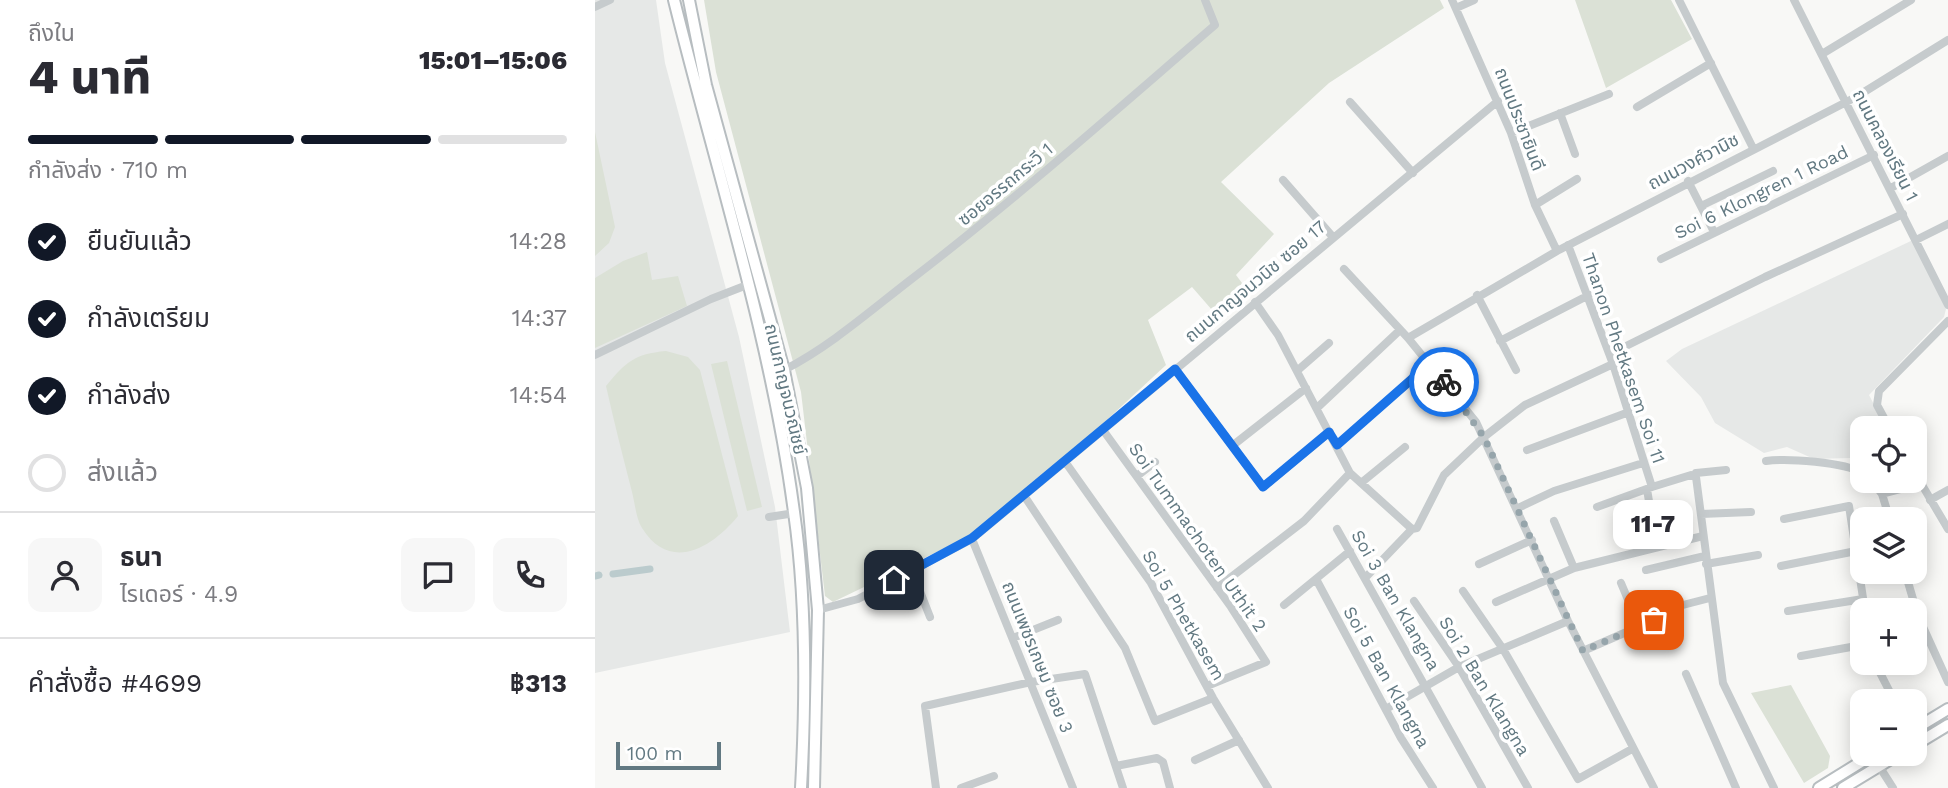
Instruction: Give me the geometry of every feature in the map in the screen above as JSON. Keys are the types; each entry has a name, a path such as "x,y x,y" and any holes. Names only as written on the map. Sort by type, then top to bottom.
{"main road":[{"name":"ถนนกาญจนวณิชย์","path":"674,0 773,388 795,513 803,610 801,788"},
{"name":"ถนนกาญจนวณิชย์","path":"689,0 706,85 784,370 807,488 818,610 814,788"},
{"path":"747,285 760,281"},
{"path":"1927,722 1948,709"},
{"path":"1927,738 1948,725"},
{"path":"803,748 815,747"},
{"path":"1819,788 1855,766"},
{"path":"1843,788 1879,766"}],"street":[{"path":"595,7 610,0"},
{"name":"ซอยอรรถกระวี 1","path":"784,370 853,324 1002,210 1215,25 1205,0"},
{"path":"1454,4 1474,0"},
{"path":"1679,0 1753,148"},
{"name":"ถนนคลองเรียน 1","path":"1794,0 1948,305"},
{"path":"1822,54 1911,0"},
{"name":"ถนนประชายินดี","path":"1454,4 1511,132 1535,205 1557,251"},
{"name":"ถนนวงศ์วานิช","path":"1408,338 1477,295 1688,181 1846,101 1948,40"},
{"path":"1637,107 1711,63"},
{"path":"1511,132 1609,94"},
{"name":"ถนนกาญจนวนิช ซอย 17","path":"818,610 851,601 972,538 1066,463 1332,236 1413,173 1498,101"},
{"path":"1350,102 1413,173"},
{"path":"1560,113 1576,154"},
{"name":"Soi 6 Klongren 1 Road","path":"1661,258 1874,155"},
{"path":"1891,188 1948,156"},
{"path":"1701,206 1773,171"},
{"path":"1535,205 1577,179"},
{"path":"1283,180 1332,236"},
{"path":"1688,181 1714,232"},
{"path":"1609,354 1765,277 1903,214"},
{"path":"1916,240 1948,224"},
{"name":"Thanon Phetkasem Soi 11","path":"1568,245 1613,364 1649,488 1696,473 1726,470"},
{"path":"1344,269 1408,338 1457,398 1484,437 1568,621 1654,788"},
{"path":"595,355 711,299 747,285"},
{"path":"1477,295 1515,370"},
{"path":"1500,341 1589,295"},
{"path":"1255,302 1298,370 1350,472 1412,529"},
{"path":"1883,416 1877,405 1879,391 1948,321"},
{"path":"1317,408 1400,330"},
{"path":"1298,370 1329,343"},
{"path":"1337,445 1429,364"},
{"path":"1366,578 1412,529 1417,528 1444,475 1484,437 1525,405 1613,364"},
{"path":"1175,369 1263,487 1329,432"},
{"path":"1232,446 1306,387"},
{"path":"1442,411 1457,398"},
{"path":"1527,450 1629,412"},
{"name":"Soi Tummachoten Uthit 2","path":"1104,430 1217,588 1266,662 1207,686"},
{"path":"1361,483 1405,447"},
{"path":"1766,461 1783,457 1850,468"},
{"path":"1136,476 1155,462"},
{"name":"Soi 5 Phetkasem","path":"1066,463 1151,583 1213,698 1268,788"},
{"path":"1518,508 1554,491 1643,463"},
{"path":"1217,588 1304,521 1350,472"},
{"path":"1696,473 1723,683 1774,788"},
{"path":"1597,507 1649,488 1653,520"},
{"path":"1930,500 1948,490"},
{"path":"1886,493 1882,494 1886,507"},
{"path":"1926,493 1948,530"},
{"path":"1025,497 1125,648 1155,720 1213,698"},
{"path":"1784,519 1849,506 1850,512"},
{"path":"1701,514 1751,512"},
{"path":"769,517 795,513"},
{"path":"1554,521 1574,568"},
{"name":"Soi 3 Ban Klangna","path":"1337,529 1482,788"},
{"path":"1496,602 1574,568 1703,536"},
{"name":"ถนนเพชรเกษม ซอย 3","path":"972,538 1073,788"},
{"path":"1479,564 1532,540"},
{"path":"1284,605 1350,551"},
{"path":"1781,566 1850,552"},
{"path":"1646,570 1758,555"},
{"path":"912,571 930,617"},
{"name":"Soi 5 Ban Klangna","path":"1315,579 1433,788"},
{"path":"1621,583 1639,626"},
{"path":"1909,584 1918,616 1948,682"},
{"path":"1463,591 1503,649 1578,779 1632,749"},
{"path":"1583,651 1670,613 1679,606 1710,598"},
{"name":"Soi 2 Ban Klangna","path":"1414,601 1459,667 1528,788"},
{"path":"1788,611 1850,601"},
{"path":"1013,638 1058,620"},
{"path":"1387,709 1459,667 1568,621"},
{"path":"1801,656 1850,647"},
{"path":"936,788 925,706 1031,682 1085,674 1123,788"},
{"path":"1686,674 1735,788"},
{"path":"1195,760 1239,740"},
{"path":"1116,766 1157,758 1163,762 1171,788"},
{"path":"1879,766 1893,788"},
{"path":"961,788 994,776"}],"shaded area":[{"path":"595,0 656,0 665,63 739,337 775,507 790,632 595,673"},
{"path":"704,0 1440,0 1444,8 1329,83 1221,182 1274,234 1236,275 1251,295 1219,318 1192,287 1148,320 1166,365 1039,483 976,533 833,602 825,596 801,392 716,72"},
{"path":"1575,0 1671,0 1692,39 1606,88"},
{"path":"595,132 615,227 609,243 595,256"},
{"path":"1913,240 1946,309 1944,317 1869,395 1880,416 1850,416 1850,458 1814,459 1787,447 1764,453 1715,423 1701,397 1666,361 1682,349"},
{"path":"647,252 652,280 678,276 687,306 595,348 595,278 623,261"},
{"path":"666,351 688,357 700,370 738,516 716,538 691,551 665,550 653,542 642,528 606,386 631,361 646,354"},
{"path":"727,361 762,507 747,511 711,364"},
{"path":"1791,685 1830,756 1828,768 1804,783 1751,693"}],"waterway":[{"path":"613,574 650,569"},
{"path":"595,576 599,575"}],"way so far":[{"path":"1444,382 1476,422 1484,437 1583,651 1654,620"}],"place":[{"name":"11-7","path":"1654,620"}],"route":[{"path":"894,580 972,538 1066,463 1175,369 1263,487 1329,432 1337,445 1429,364 1444,382"}]}
